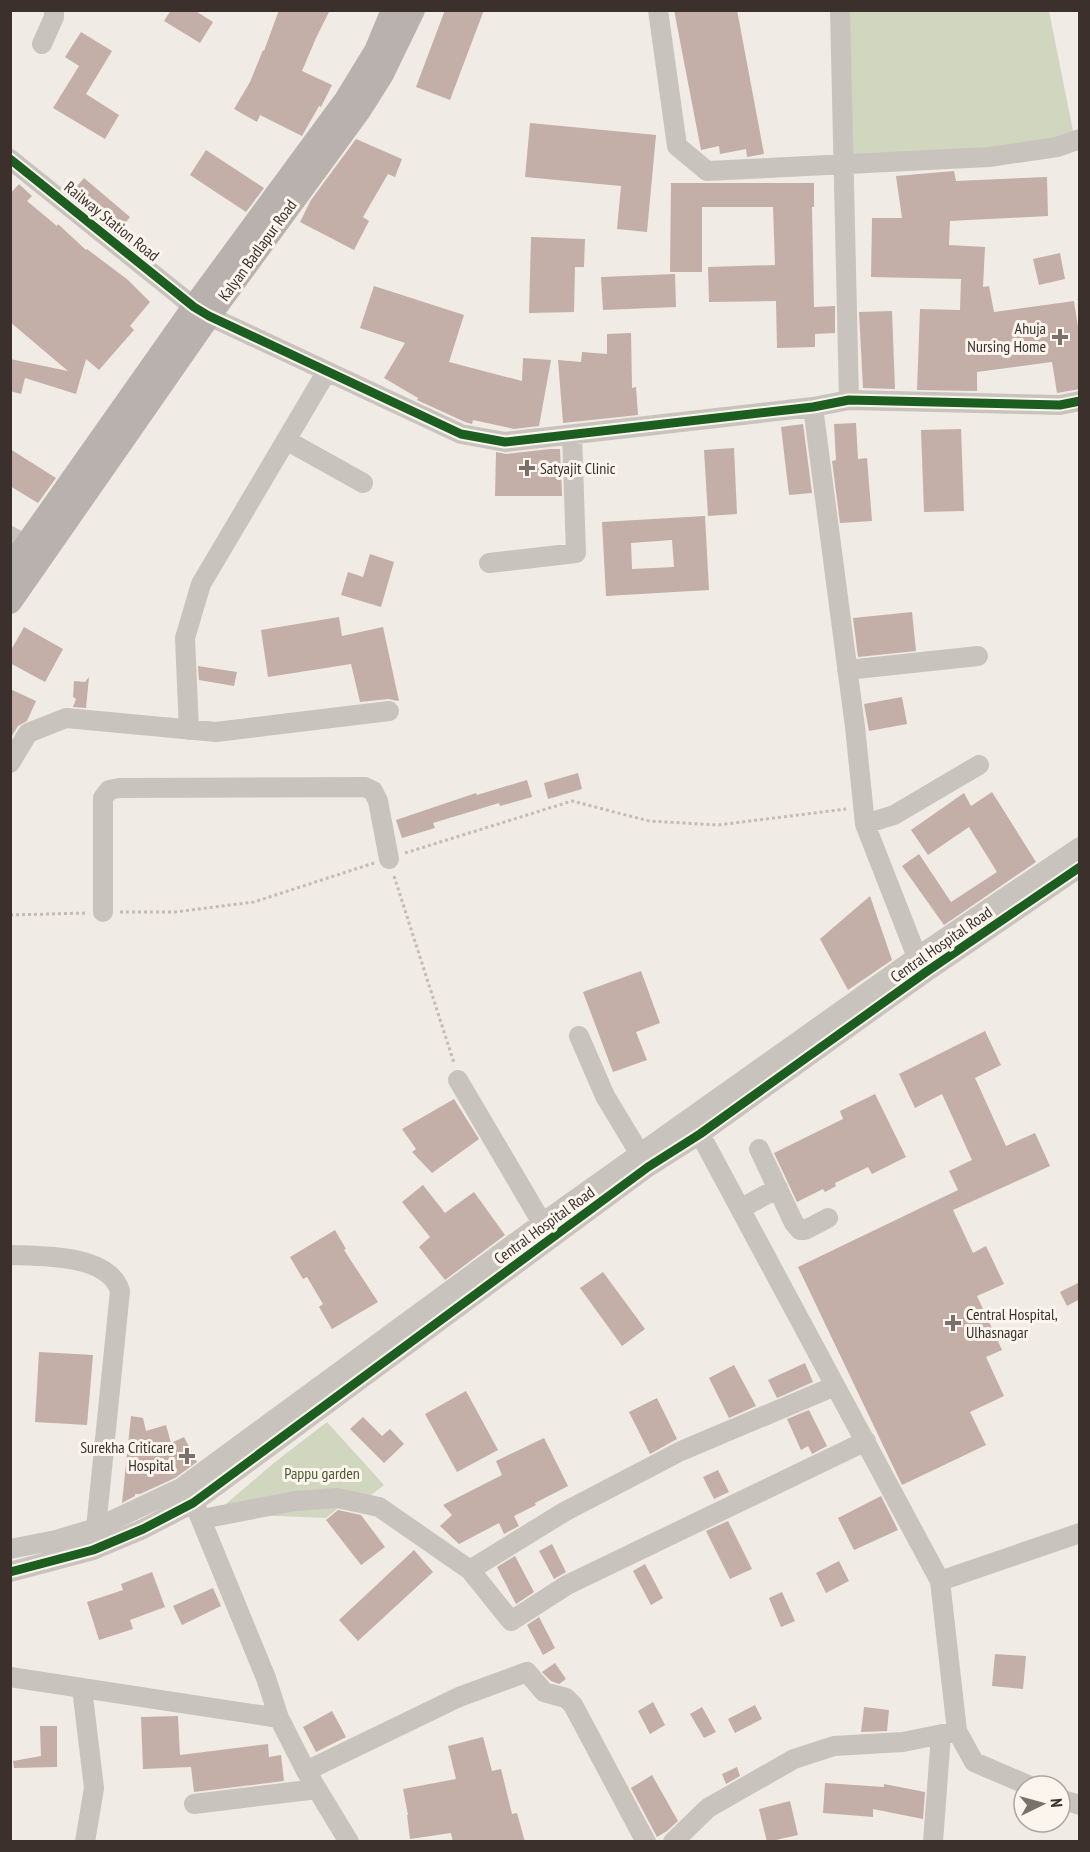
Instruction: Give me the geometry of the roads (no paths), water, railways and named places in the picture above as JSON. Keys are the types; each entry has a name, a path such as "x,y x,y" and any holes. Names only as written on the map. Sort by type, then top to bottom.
{"main road":[{"name":"Kalyan Badlapur Road","path":"202,311 346,100 376,51 393,10"},
{"name":"Kalyan Badlapur Road","path":"10,568 202,311 358,112 382,74 413,10"},
{"name":"Kalyan Badlapur Road","path":"10,602 26,545"}],"street":[{"path":"42,44 54,17 54,10"},
{"path":"658,10 677,146 707,171 988,157 1057,147 1080,139"},
{"path":"840,10 849,400"},
{"name":"Railway Station Road","path":"10,159 202,311 461,434 505,442 813,407 849,400 1060,405 1080,401"},
{"path":"189,730 185,638 201,584 327,371"},
{"path":"813,407 848,670 864,815 921,964"},
{"path":"489,563 576,553 572,435"},
{"path":"286,440 363,483"},
{"path":"848,670 978,656"},
{"path":"10,763 28,733 66,718 216,732 389,711"},
{"path":"864,815 894,814 979,765"},
{"path":"103,912 103,798 109,790 119,788 365,788 373,791 378,801 389,859"},
{"name":"Central Hospital Road","path":"546,1231 648,1167 694,1127 1080,847"},
{"name":"Central Hospital Road","path":"921,964 1080,867"},
{"path":"579,1036 605,1096 640,1154"},
{"path":"458,1080 546,1231"},
{"path":"694,1127 940,1581 949,1733 933,1842"},
{"name":"Central Hospital Road","path":"10,1572 93,1550 143,1529 192,1504 546,1231 640,1154 694,1127"},
{"path":"759,1149 794,1223 800,1230 805,1230 828,1218"},
{"path":"740,1209 778,1188"},
{"path":"10,1255 42,1255 88,1263 117,1280 120,1291 96,1528"},
{"path":"470,1570 564,1512 681,1451 835,1386"},
{"path":"349,1842 306,1771 279,1718 266,1678 192,1504 338,1498 379,1507 470,1570 510,1621 567,1586 866,1441"},
{"name":"Central Hospital Road","path":"10,1549 56,1540 192,1504"},
{"path":"940,1581 1080,1533"},
{"path":"306,1771 459,1697 527,1672 544,1692 566,1698 573,1705 646,1842"},
{"path":"10,1677 279,1718"},
{"path":"82,1688 94,1788 85,1842"},
{"path":"949,1733 974,1762 1012,1778"},
{"path":"673,1842 708,1808 794,1759 834,1746 903,1742 949,1733"},
{"path":"194,1804 317,1789"}],"place":[{"name":"Ahuja Nursing Home","path":"1060,337"},
{"name":"Satyajit Clinic","path":"527,468"},
{"name":"Central Hospital, Ulhasnagar","path":"953,1323"},
{"name":"Surekha Criticare Hospital","path":"187,1456"}],"park label":[{"name":"Pappu garden","path":"322,1473"}]}
